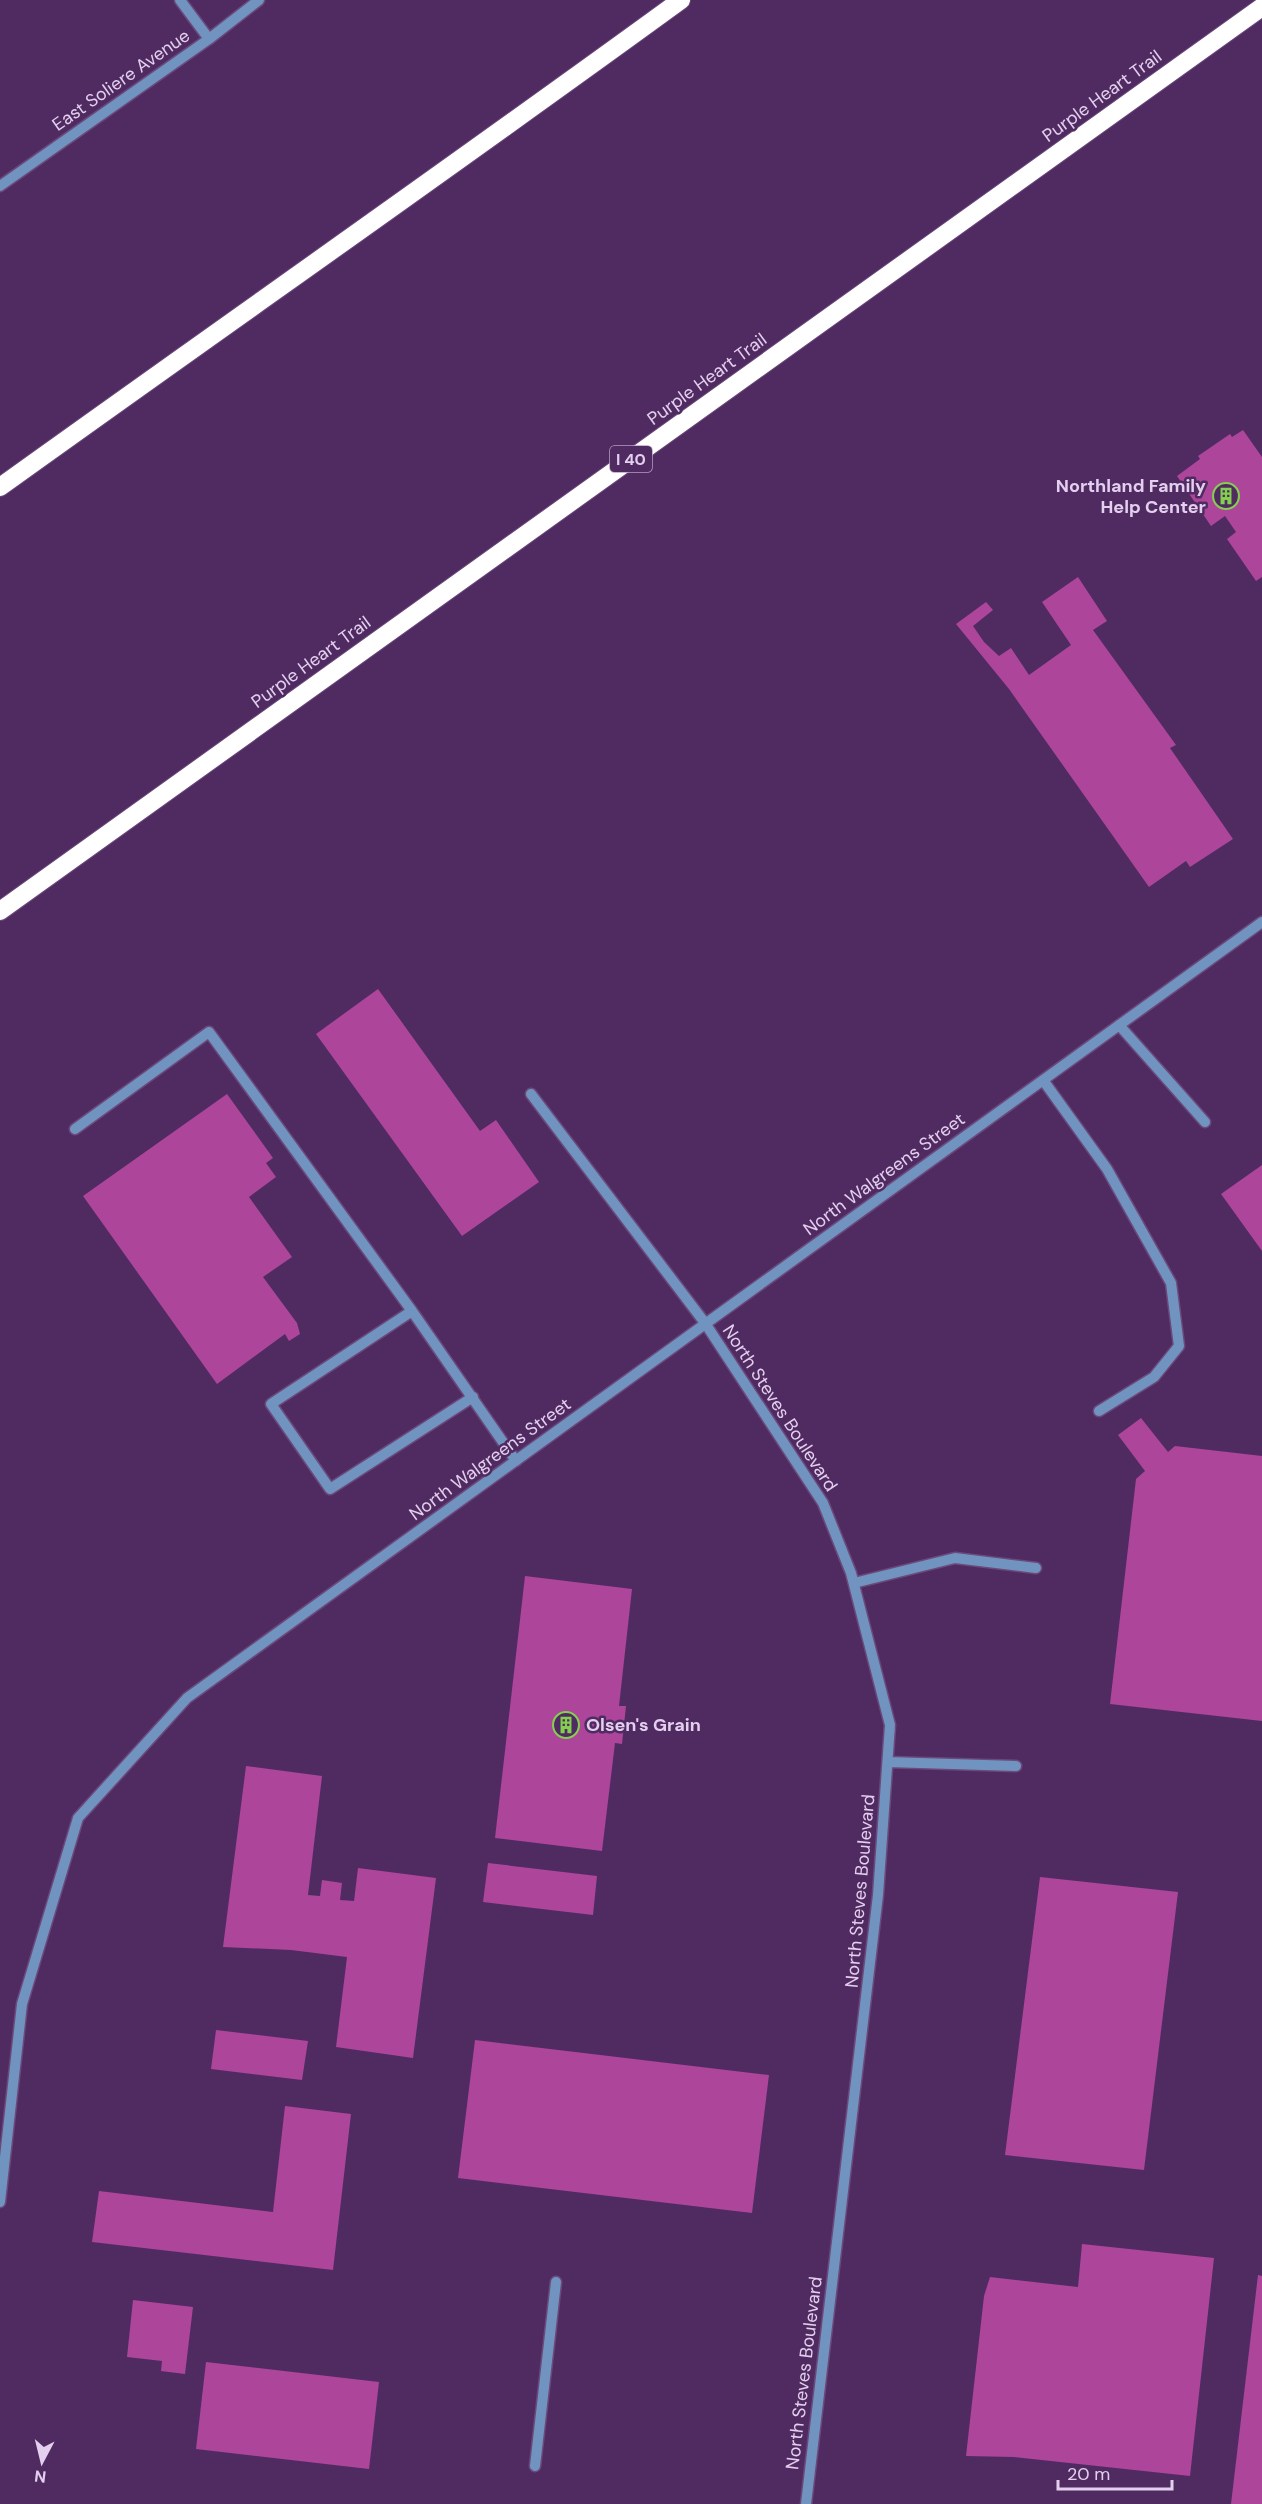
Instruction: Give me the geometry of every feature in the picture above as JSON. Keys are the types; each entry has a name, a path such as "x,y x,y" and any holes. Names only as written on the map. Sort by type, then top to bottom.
{"highway":[{"path":"0,487 465,158 681,0"},
{"name":"Purple Heart Trail","path":"0,910 1262,7"}],"street":[{"path":"180,0 209,39"},
{"name":"East Soliere Avenue","path":"0,186 209,39 259,0"},
{"name":"North Walgreens Street","path":"0,2202 22,2004 78,1818 187,1698 1262,922"},
{"path":"1119,1025 1205,1122"},
{"path":"75,1130 209,1032 412,1311 516,1461"},
{"path":"1042,1080 1107,1169 1172,1283 1179,1346 1154,1377 1099,1411"},
{"name":"North Steves Boulevard","path":"531,1094 705,1323 823,1503 854,1583 890,1725 877,1906 806,2504"},
{"path":"412,1311 272,1404 330,1489 473,1397"},
{"path":"854,1583 956,1558 1036,1568"},
{"path":"888,1762 1016,1766"},
{"path":"535,2466 556,2282"}],"building":[{"name":"Northland Family Help Center","path":"1243,430 1262,457 1262,577 1256,581 1227,539 1236,532 1225,516 1211,526 1177,476 1200,459 1198,456 1230,434 1232,437"},
{"path":"1078,577 1107,621 1093,630 1176,745 1170,748 1233,839 1190,867 1186,861 1149,887 1009,689 956,624 986,602 993,610 973,626 984,642 999,656 1011,648 1029,675 1071,645 1042,602"},
{"path":"378,989 480,1131 496,1120 539,1182 462,1236 316,1034"},
{"path":"227,1094 273,1158 266,1163 276,1177 249,1197 292,1257 263,1277 297,1323 300,1334 289,1341 285,1334 217,1384 83,1196"},
{"path":"1262,1165 1262,1251 1221,1194"},
{"path":"1141,1418 1168,1452 1175,1446 1262,1456 1262,1721 1110,1704 1136,1479 1145,1471 1118,1435"},
{"name":"Olsen's Grain","path":"525,1576 632,1589 619,1706 626,1706 622,1744 615,1743 602,1851 495,1838"},
{"path":"246,1766 322,1776 308,1895 320,1896 322,1880 342,1883 340,1900 354,1901 358,1868 436,1878 413,2058 336,2047 347,1957 291,1950 223,1947"},
{"path":"488,1863 597,1876 593,1915 483,1902"},
{"path":"1040,1877 1178,1892 1144,2170 1005,2155"},
{"path":"216,2030 308,2041 302,2080 211,2069"},
{"path":"475,2040 769,2075 752,2213 458,2178"},
{"path":"285,2106 351,2114 333,2270 92,2242 99,2191 273,2212"},
{"path":"1082,2244 1214,2258 1190,2476 1014,2457 966,2456 984,2296 990,2277 1078,2287"},
{"path":"1258,2275 1262,2276 1262,2504 1231,2504"},
{"path":"133,2300 193,2307 185,2374 161,2371 162,2361 127,2357"},
{"path":"206,2362 379,2382 369,2469 196,2449"}],"place":[{"name":"Northland Family Help Center","path":"1226,496"},
{"name":"Olsen's Grain","path":"566,1725"}]}
